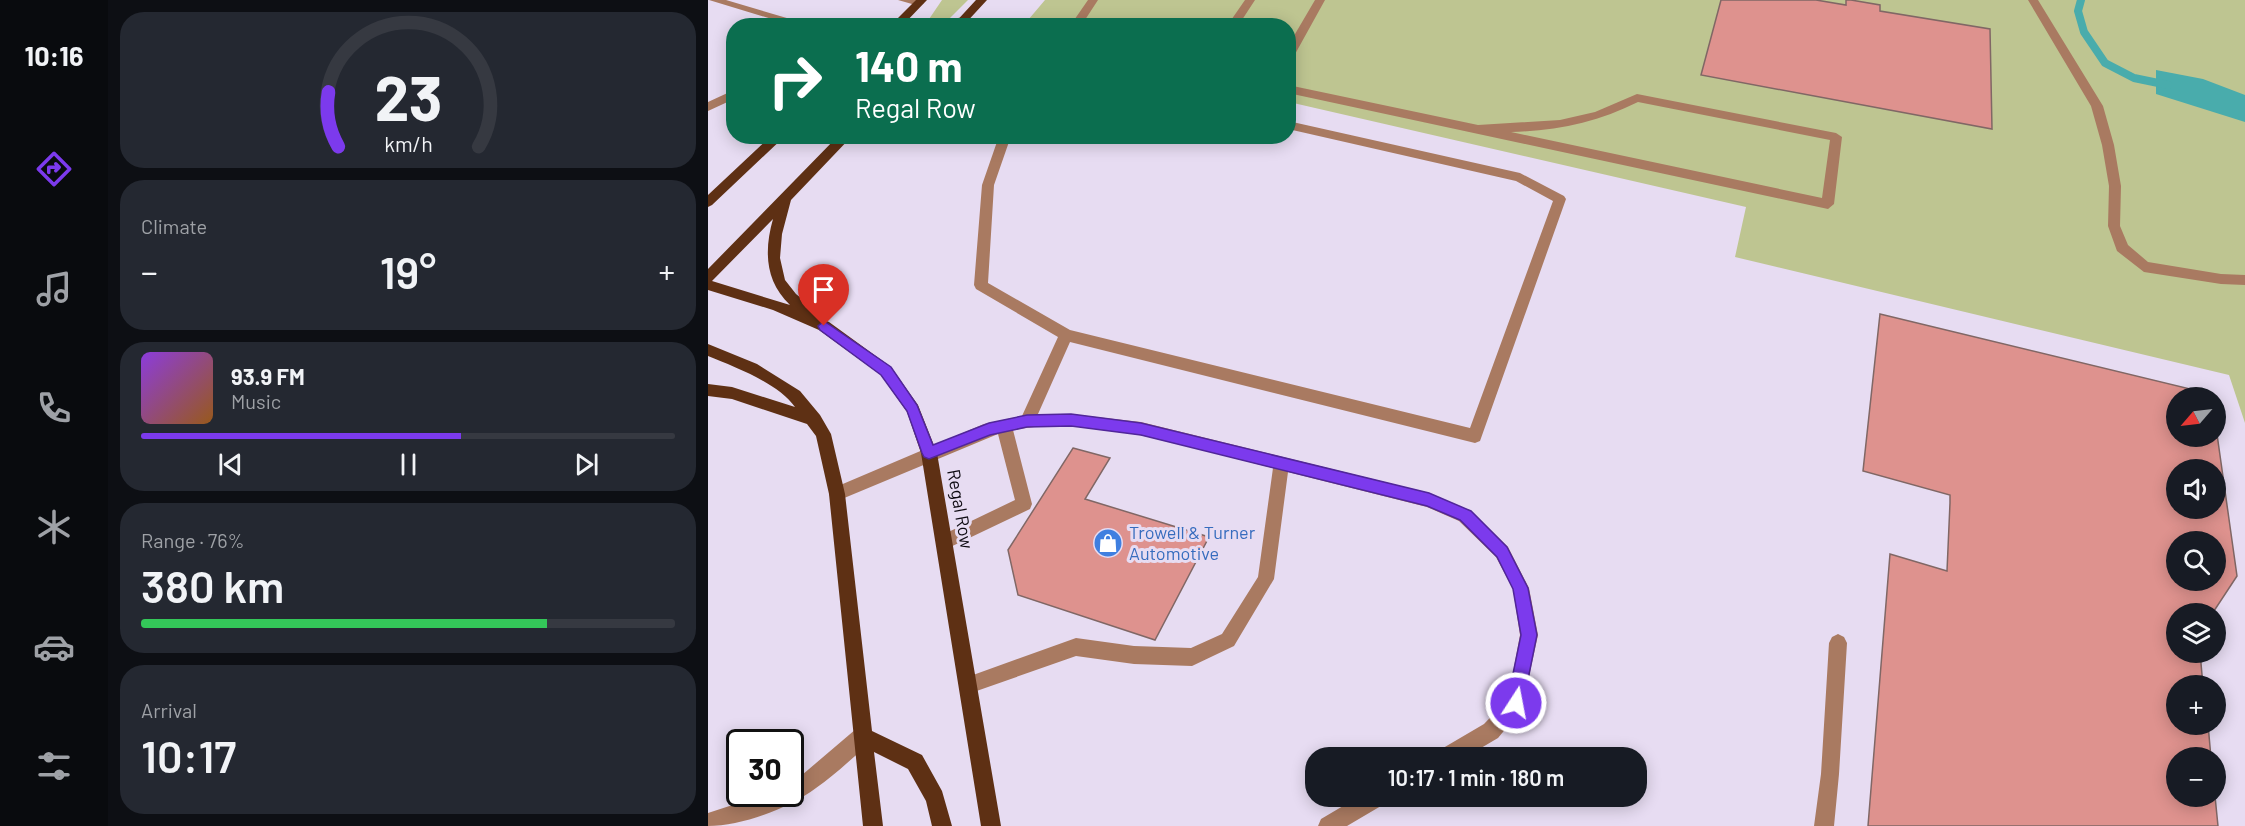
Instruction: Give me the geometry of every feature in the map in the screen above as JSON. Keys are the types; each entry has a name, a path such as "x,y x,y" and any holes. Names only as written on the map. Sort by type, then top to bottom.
{"main road":[{"path":"964,18 982,0"},
{"path":"904,18 920,2"},
{"path":"708,202 770,144"},
{"path":"708,278 838,144"},
{"path":"786,197 774,246 779,280 784,290 824,326"},
{"name":"Regal Row","path":"708,285 777,306 824,326 886,371 913,409 929,453 991,826"},
{"path":"708,350 752,368 795,395 824,434 837,494 873,826"},
{"path":"708,390 732,393 815,420"},
{"path":"863,736 915,762 935,798 942,826"}],"street":[{"path":"714,0 780,18"},
{"path":"903,0 920,2"},
{"path":"1081,18 1093,0"},
{"path":"1238,18 1250,0"},
{"path":"1296,42 1320,0"},
{"path":"2033,0 2097,105 2108,145 2115,186 2114,226 2122,248 2144,267 2189,275 2245,280"},
{"path":"1296,91 1828,204 1836,137 1637,98 1613,111 1568,124 1517,129 1479,129"},
{"path":"708,92 726,96"},
{"path":"708,107 726,100"},
{"path":"1002,144 988,185 981,285 1066,335 1475,436 1560,199 1520,177 1296,126"},
{"path":"1027,421 1066,335"},
{"path":"837,494 989,429 1027,421 1071,420 1141,429 1429,500 1465,516 1502,552 1521,588 1529,635 1516,703 1491,731 1464,747"},
{"path":"944,542 1024,504 1004,426"},
{"path":"968,685 1076,647 1134,655 1192,657 1228,640 1266,579 1281,464"},
{"path":"1824,826 1830,774 1838,643"},
{"path":"804,785 863,736"},
{"path":"708,823 755,807"},
{"path":"1329,826 1361,807"}],"shaded area":[{"path":"942,0 968,0 950,18 930,18"},
{"path":"1045,0 2245,0 2245,423 2229,375 1735,257 1746,207 1296,104 1296,18 1030,18"},
{"path":"2156,70 2203,79 2245,95 2245,122 2156,94"}],"building":[{"path":"1721,0 1816,0 1846,5 1846,0 1851,0 1880,5 1880,11 1990,29 1992,129 1701,75"},
{"path":"1880,314 2182,387 2166,387 2166,447 2219,447 2221,459 2166,459 2166,519 2226,519 2226,498 2237,576 2219,603 2166,603 2166,663 2201,663 2202,675 2166,675 2166,735 2209,735 2210,747 2166,747 2166,807 2216,807 2218,826 1868,826 1890,554 1947,571 1950,495 1863,471"},
{"name":"Trowell & Turner Automotive","path":"1073,448 1110,458 1085,499 1209,537 1155,640 1018,595 1008,550"}],"waterway":[{"path":"2081,0 2078,11 2084,32 2105,63 2134,78 2168,85"}],"place":[{"name":"Trowell & Turner Automotive","path":"1108,543"}],"route":[{"path":"824,326 886,371 913,409 929,453 989,429 1027,421 1071,420 1141,429 1429,500 1465,516 1502,552 1521,588 1529,635 1516,703"}]}
